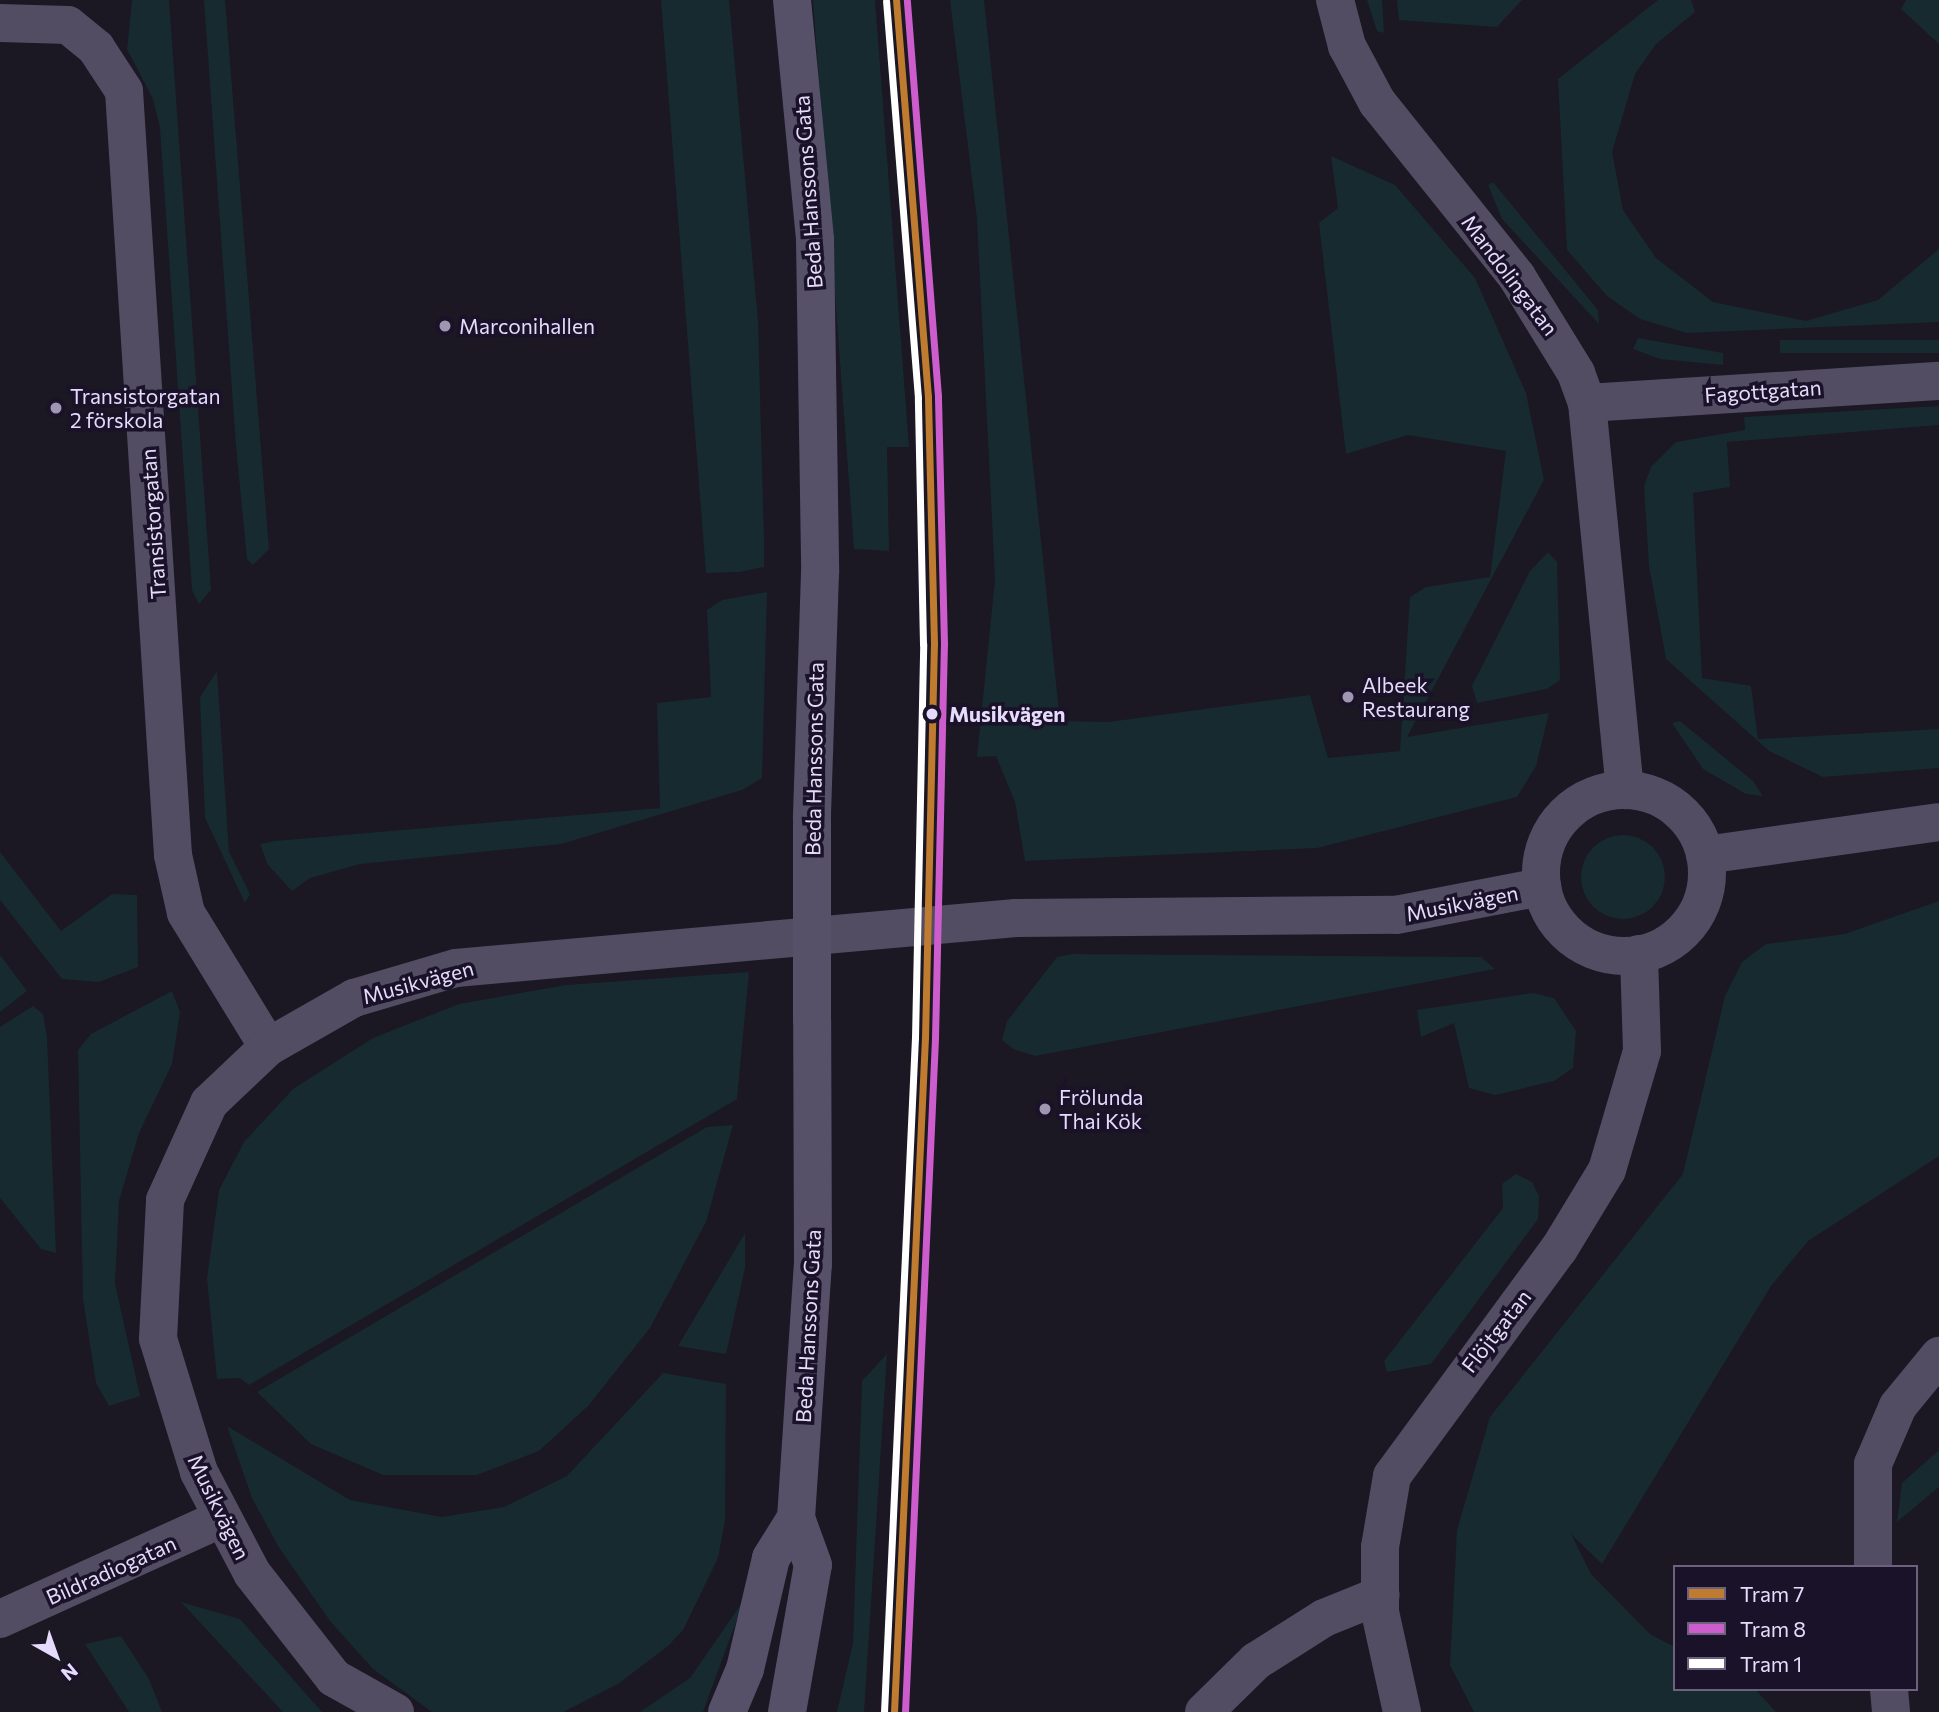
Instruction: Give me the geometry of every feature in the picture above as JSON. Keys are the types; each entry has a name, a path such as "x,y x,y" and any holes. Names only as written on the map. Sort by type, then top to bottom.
{"street":[{"name":"Beda Hanssons Gata","path":"787,1712 813,1565 796,1518 813,1264 812,818 820,573 815,240 792,0"},
{"name":"Mandolingatan","path":"1335,0 1347,46 1377,102 1517,277 1556,334 1587,403 1625,790"},
{"name":"Transistorgatan","path":"0,23 68,25 96,48 124,92 173,855 186,913 268,1047"},
{"name":"Fagottgatan","path":"1587,403 1939,381"},
{"name":"Musikvägen","path":"1625,790 1656,796 1682,813 1705,855 1698,911 1674,939 1639,954 1602,953 1577,940 1557,921 1542,887 1546,847 1561,820 1585,800 1625,790"},
{"path":"1705,855 1939,822"},
{"name":"Musikvägen","path":"395,1712 339,1695 253,1573 220,1519 177,1414 158,1339 158,1257 165,1200 209,1103 268,1047 354,998 456,968 1016,918 1396,915 1542,887"},
{"name":"Flöjtgatan","path":"1402,1712 1381,1595 1380,1547 1392,1476 1559,1249 1607,1170 1642,1051 1639,954"},
{"path":"1873,1565 1873,1464 1898,1406 1939,1356"},
{"name":"Beda Hanssons Gata","path":"727,1712 745,1669 771,1558 796,1518"},
{"name":"Bildradiogatan","path":"0,1619 220,1519"},
{"path":"1204,1712 1256,1661 1324,1618 1381,1595"},
{"path":"1889,1691 1891,1712"}],"shaded area":[{"path":"132,0 169,0 211,590 199,604 192,590 160,128 153,99 127,49"},
{"path":"204,0 225,0 269,549 253,565 247,559 236,446"},
{"path":"661,0 729,0 758,321 764,541 764,567 739,572 706,573"},
{"path":"813,0 875,0 909,447 887,447 889,551 854,549"},
{"path":"950,0 984,0 1060,721 1108,722 1310,695 1328,758 1400,751 1410,597 1426,587 1490,577 1506,451 1408,435 1346,454 1319,223 1338,208 1331,156 1395,185 1475,278 1526,393 1544,480 1407,737 1549,713 1536,766 1517,797 1317,848 1025,861 1015,802 996,756 977,757 995,580 977,219"},
{"path":"1367,0 1382,0 1384,33 1377,31"},
{"path":"1397,0 1522,0 1497,27 1399,20"},
{"path":"1658,0 1691,0 1695,12 1656,44 1635,74 1612,152 1623,210 1656,258 1713,302 1806,321 1878,300 1939,249 1939,322 1687,333 1640,319 1607,296 1567,250 1558,79"},
{"path":"1906,0 1939,0 1939,44 1901,9"},
{"path":"1493,182 1598,310 1599,324 1502,219 1488,185"},
{"path":"1638,338 1723,353 1723,365 1660,359 1633,349"},
{"path":"1780,340 1939,340 1939,353 1780,353"},
{"path":"1939,406 1939,425 1727,442 1730,487 1693,493 1702,678 1751,686 1758,739 1939,729 1939,768 1823,777 1769,751 1666,659 1649,566 1644,486 1651,467 1676,442 1745,430 1744,417"},
{"path":"1548,552 1557,562 1560,680 1547,689 1477,703 1472,686 1530,571"},
{"path":"767,592 762,778 742,790 561,844 360,864 310,878 292,891 268,865 260,844 275,841 660,808 657,703 711,697 707,610 722,600"},
{"path":"217,671 229,852 250,894 245,903 205,818 200,697"},
{"path":"1680,721 1753,781 1763,796 1746,794 1703,769 1672,723"},
{"path":"1623,835 1639,838 1653,847 1662,861 1665,877 1662,893 1653,907 1639,916 1623,919 1607,916 1593,907 1584,893 1581,877 1584,861 1593,847 1607,838"},
{"path":"0,852 61,931 112,894 137,895 138,967 99,982 62,979 0,900"},
{"path":"1939,901 1939,1156 1808,1241 1771,1286 1602,1564 1571,1534 1591,1574 1651,1635 1673,1646 1673,1691 1757,1691 1776,1712 1474,1712 1450,1665 1457,1530 1490,1417 1683,1174 1725,996 1742,962 1766,944 1845,934"},
{"path":"1072,954 1481,957 1495,969 1035,1056 1013,1049 1002,1040 1007,1021 1057,957"},
{"path":"0,955 27,991 0,1012"},
{"path":"749,972 737,1099 249,1385 240,1378 217,1379 207,1279 219,1190 244,1142 293,1089 373,1038 459,1004 566,985"},
{"path":"172,991 180,1012 172,1064 139,1133 119,1201 115,1284 140,1396 109,1406 96,1383 83,1299 78,1050 91,1034"},
{"path":"1533,993 1554,998 1576,1031 1573,1068 1554,1081 1495,1095 1469,1088 1454,1023 1421,1037 1417,1010"},
{"path":"33,1006 43,1014 47,1037 56,1253 41,1249 0,1198 0,1027"},
{"path":"733,1125 706,1222 650,1328 588,1406 539,1451 477,1475 383,1475 311,1444 257,1392 707,1127"},
{"path":"1516,1174 1532,1182 1539,1196 1538,1219 1431,1364 1387,1372 1384,1361 1503,1208 1502,1184"},
{"path":"745,1233 745,1268 726,1354 678,1346"},
{"path":"887,1354 864,1712 837,1712 853,1643 862,1381"},
{"path":"663,1373 726,1384 725,1521 718,1558 683,1630 668,1646 618,1684 563,1712 432,1712 373,1669 330,1621 278,1546 252,1498 227,1426 350,1500 442,1517 504,1507 567,1476"},
{"path":"1939,1450 1939,1487 1897,1522 1902,1483"},
{"path":"744,1600 703,1712 640,1712 690,1678"},
{"path":"181,1602 240,1619 322,1712 283,1712"},
{"path":"121,1636 149,1679 162,1712 129,1712 85,1644"}],"tram line":[{"name":"7","path":"894,1712 925,1038 934,644 928,397 896,0"},
{"name":"8","path":"905,1712 935,1038 944,644 938,396 907,0"},
{"name":"1","path":"884,1712 915,1038 923,644 918,398 886,1"}],"place":[{"name":"Marconihallen","path":"445,326"},
{"name":"Transistorgatan 2 förskola","path":"56,408"},
{"name":"Albeek Restaurang","path":"1348,697"},
{"name":"Musikvägen","path":"932,714"},
{"name":"Frölunda Thai Kök","path":"1045,1109"}]}
